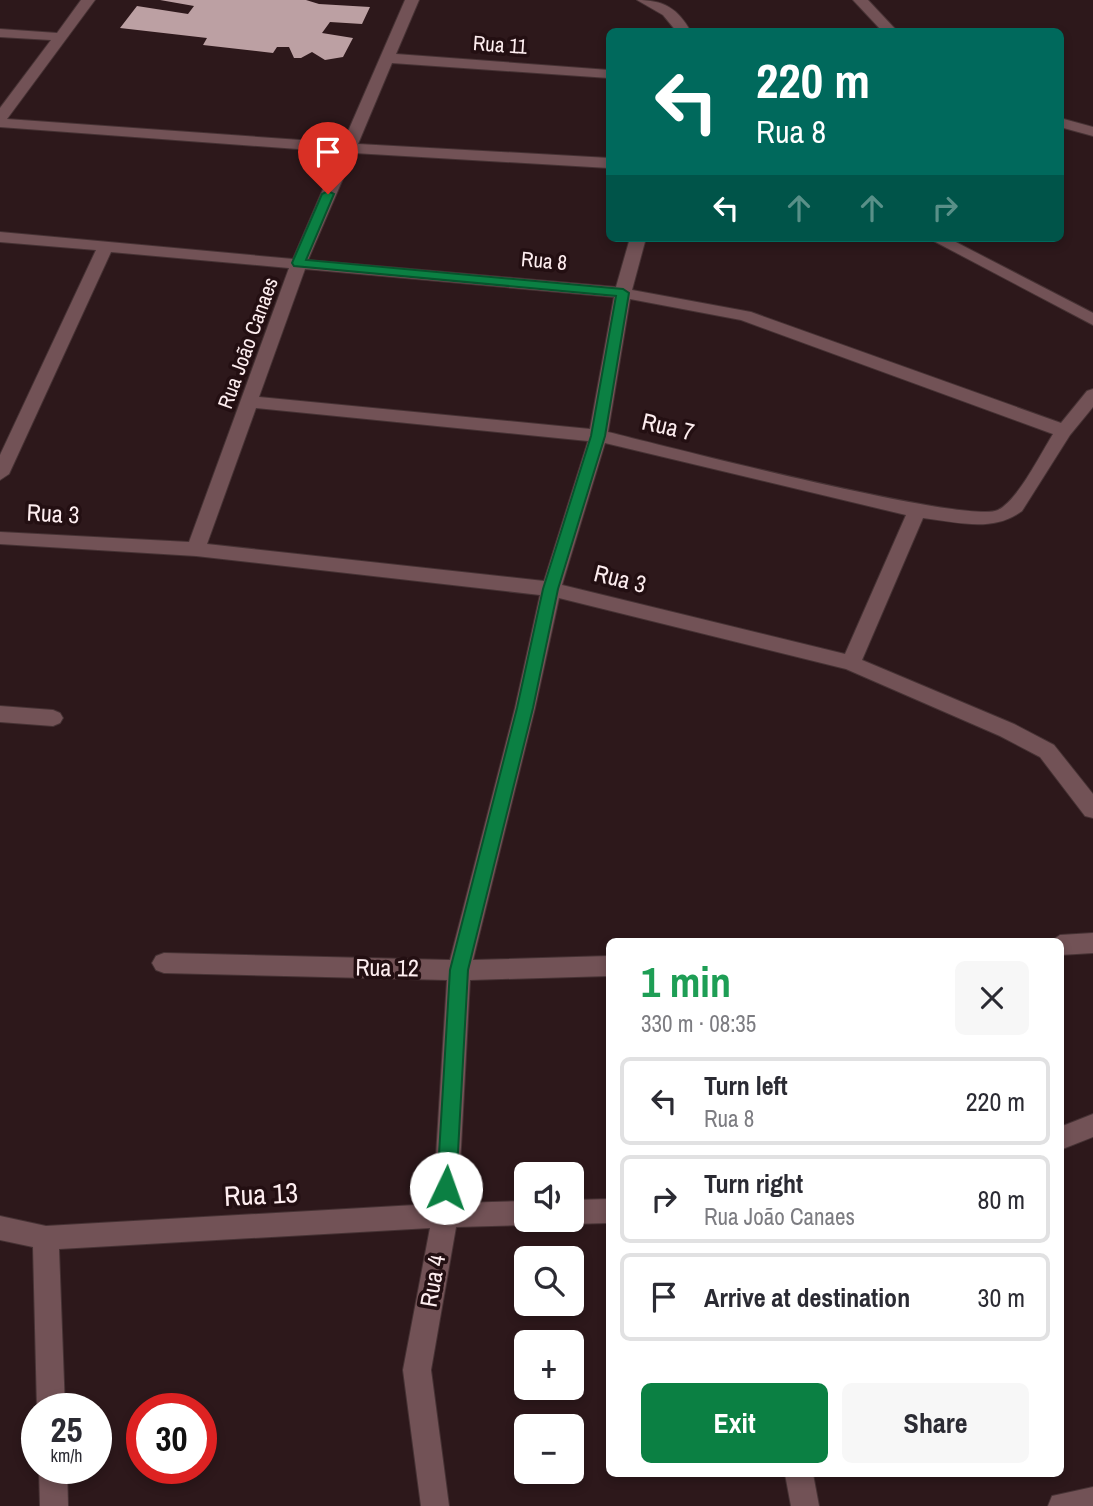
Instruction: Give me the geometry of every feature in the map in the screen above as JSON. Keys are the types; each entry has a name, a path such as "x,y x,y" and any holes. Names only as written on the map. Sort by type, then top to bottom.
{"street":[{"path":"0,118 88,0"},
{"name":"Rua João Canaes","path":"196,549 299,263 412,0"},
{"path":"644,0 664,9 679,21 682,28"},
{"path":"860,0 887,28"},
{"path":"0,33 62,37"},
{"name":"Rua 11","path":"388,58 606,74"},
{"path":"0,123 348,148 606,163"},
{"path":"1064,123 1093,132"},
{"name":"Rua 8","path":"0,237 623,293 746,316 1064,431"},
{"name":"Rua 4","path":"435,1506 417,1370 445,1215 459,970 525,708 551,589 598,436 623,293 637,242"},
{"path":"944,242 1093,320"},
{"path":"0,474 106,246"},
{"path":"1064,431 1093,395"},
{"name":"Rua 7","path":"250,402 598,436 917,510 988,520 1004,516 1015,507 1064,431"},
{"path":"851,663 917,510"},
{"name":"Rua 3","path":"0,538 196,549 551,589 851,663 1007,730 1046,751 1093,810"},
{"path":"0,714 53,718"},
{"path":"1064,945 1093,943"},
{"name":"Rua 12","path":"164,963 459,970 606,966"},
{"path":"1064,1137 1093,1125"},
{"path":"584,1212 606,1211"},
{"name":"Rua 13","path":"0,1228 46,1238 514,1213"},
{"path":"46,1238 51,1393"},
{"path":"799,1477 804,1506"},
{"path":"53,1484 54,1506"},
{"path":"1062,1506 1093,1502"}],"building":[{"path":"160,0 306,0 319,4 370,7 362,24 330,22 322,33 353,38 343,57 325,60 312,52 301,58 294,58 289,47 277,47 273,53 203,45 207,38 120,28 137,6 188,14 194,6"}],"route":[{"path":"328,194 299,263 623,293 598,436 551,589 525,708 459,970 446,1188"}]}
